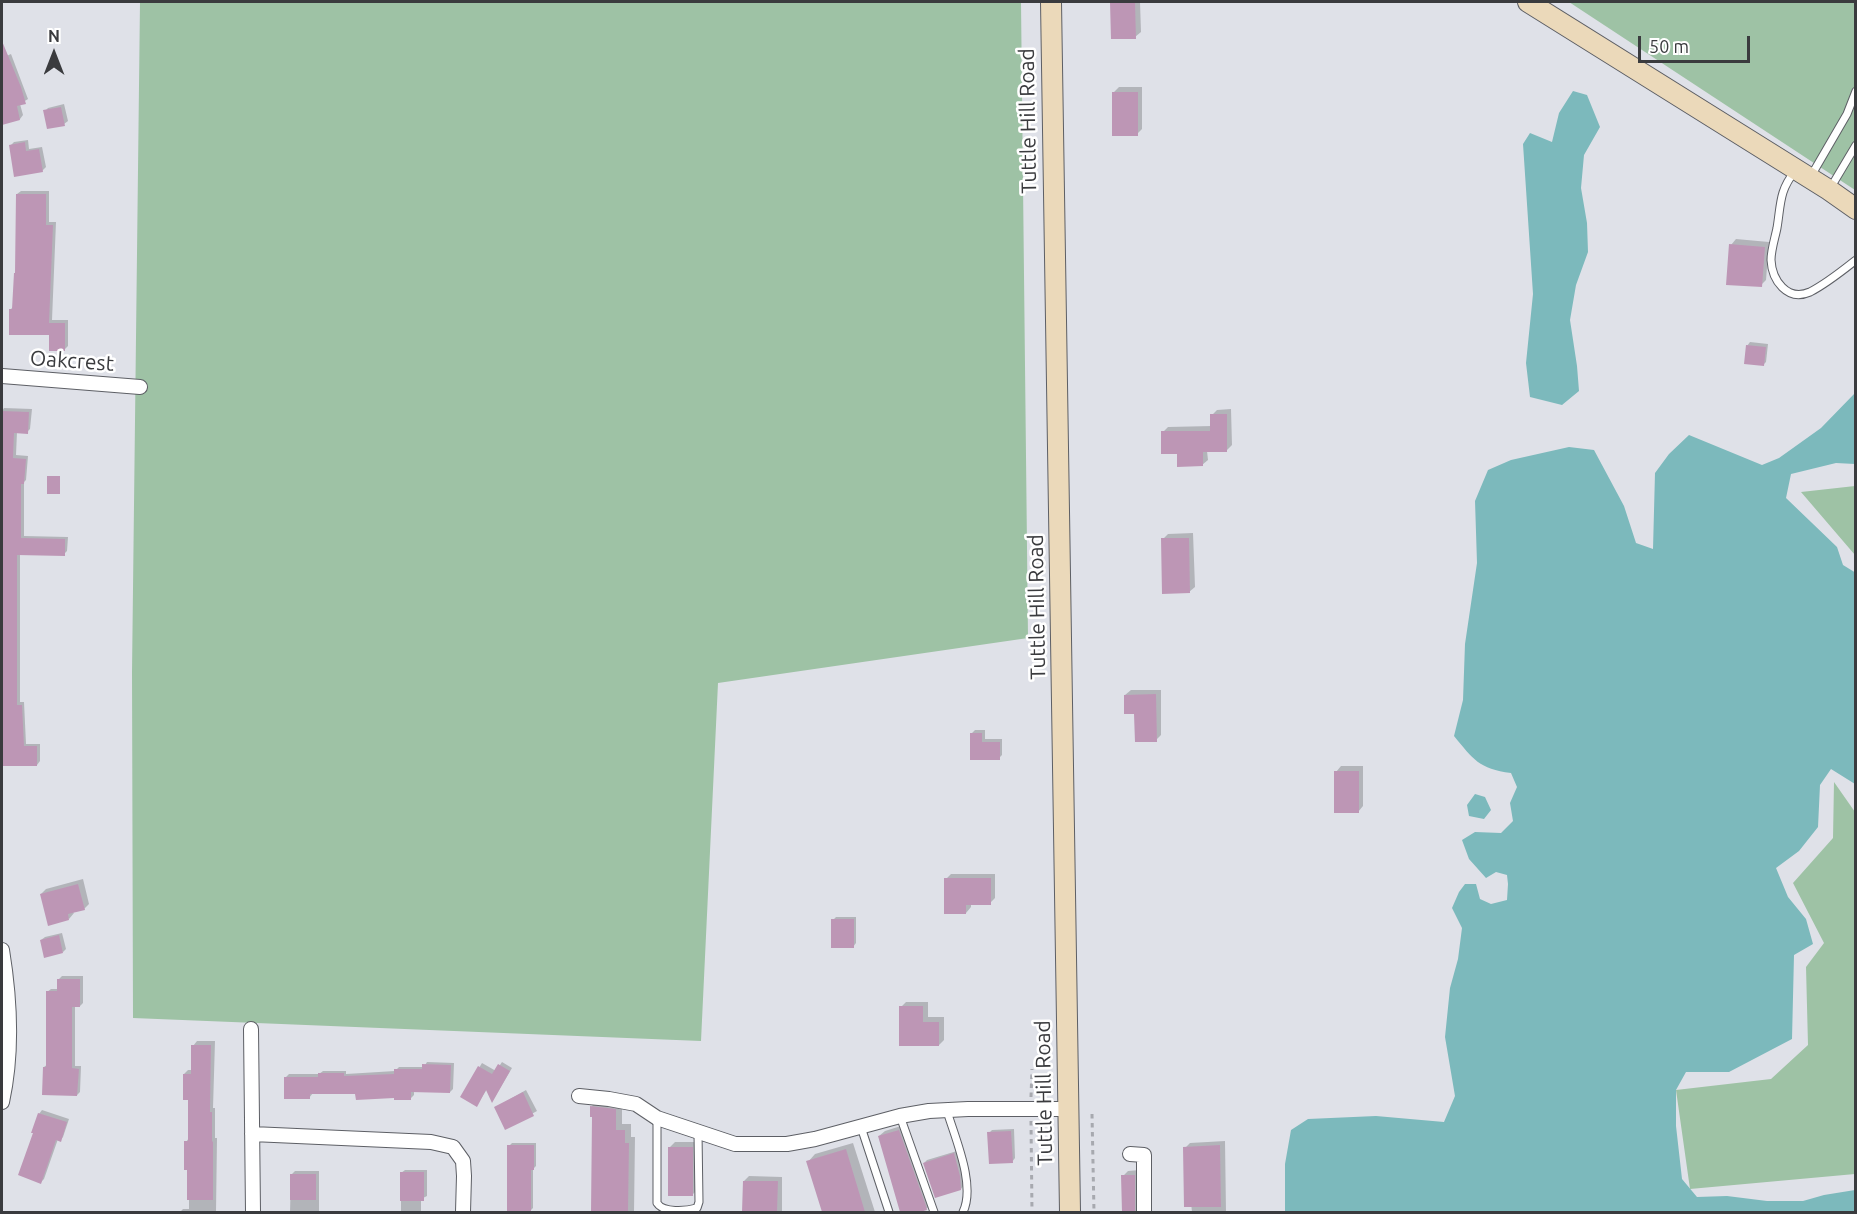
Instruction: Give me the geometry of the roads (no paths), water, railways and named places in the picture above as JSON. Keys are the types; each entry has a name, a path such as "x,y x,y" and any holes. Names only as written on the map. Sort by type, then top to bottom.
{"main road":[{"name":"Tuttle Hill Road","path":"1051,2 1070,1212"},
{"path":"1528,2 1856,208"}],"street":[{"name":"Oakcrest","path":"2,376 140,387"},
{"path":"2,950 8,985 9,1035 2,1102"},
{"path":"251,1029 252,1212"},
{"path":"579,1096 609,1098 636,1104 657,1118 735,1144 787,1144 815,1139 900,1116 946,1110 1068,1109"},
{"path":"252,1134 431,1142 453,1147 463,1161 465,1176 463,1212"},
{"path":"1130,1154 1144,1155 1144,1212"}],"lane":[{"path":"1856,90 1847,114 1803,173 1785,183 1771,259 1775,278 1780,288 1797,294 1808,293 1856,260"},
{"path":"1829,190 1856,145"},
{"path":"946,1110 962,1159 967,1193 963,1212"},
{"path":"900,1116 934,1212"},
{"path":"657,1118 657,1203 664,1209 697,1208 699,1202 698,1133"},
{"path":"861,1127 889,1212"}],"water":[{"path":"1573,91 1587,95 1600,127 1584,155 1581,188 1587,223 1588,252 1576,285 1570,320 1579,391 1562,405 1530,397 1526,363 1533,294 1523,144 1530,133 1552,142 1559,113"},
{"path":"1855,393 1855,464 1836,463 1791,474 1786,498 1837,547 1843,565 1856,573 1855,784 1831,769 1820,785 1818,827 1799,851 1776,868 1788,897 1806,919 1813,944 1794,955 1792,1039 1729,1072 1686,1072 1676,1090 1676,1126 1682,1179 1697,1197 1727,1196 1767,1201 1803,1201 1855,1190 1855,1212 1285,1212 1285,1164 1291,1130 1308,1119 1376,1116 1444,1122 1455,1096 1445,1037 1450,988 1458,959 1462,928 1452,908 1465,884 1476,884 1480,899 1491,904 1507,900 1508,884 1507,875 1496,872 1486,878 1469,859 1462,840 1475,832 1501,833 1513,821 1510,803 1517,787 1511,773 1484,766 1466,751 1454,736 1463,700 1465,644 1477,563 1475,501 1488,470 1511,460 1569,447 1594,450 1624,506 1636,543 1653,549 1655,473 1669,454 1689,435 1762,465 1779,458 1821,428"},
{"path":"1475,794 1485,797 1491,810 1484,819 1469,816 1467,805"}]}
